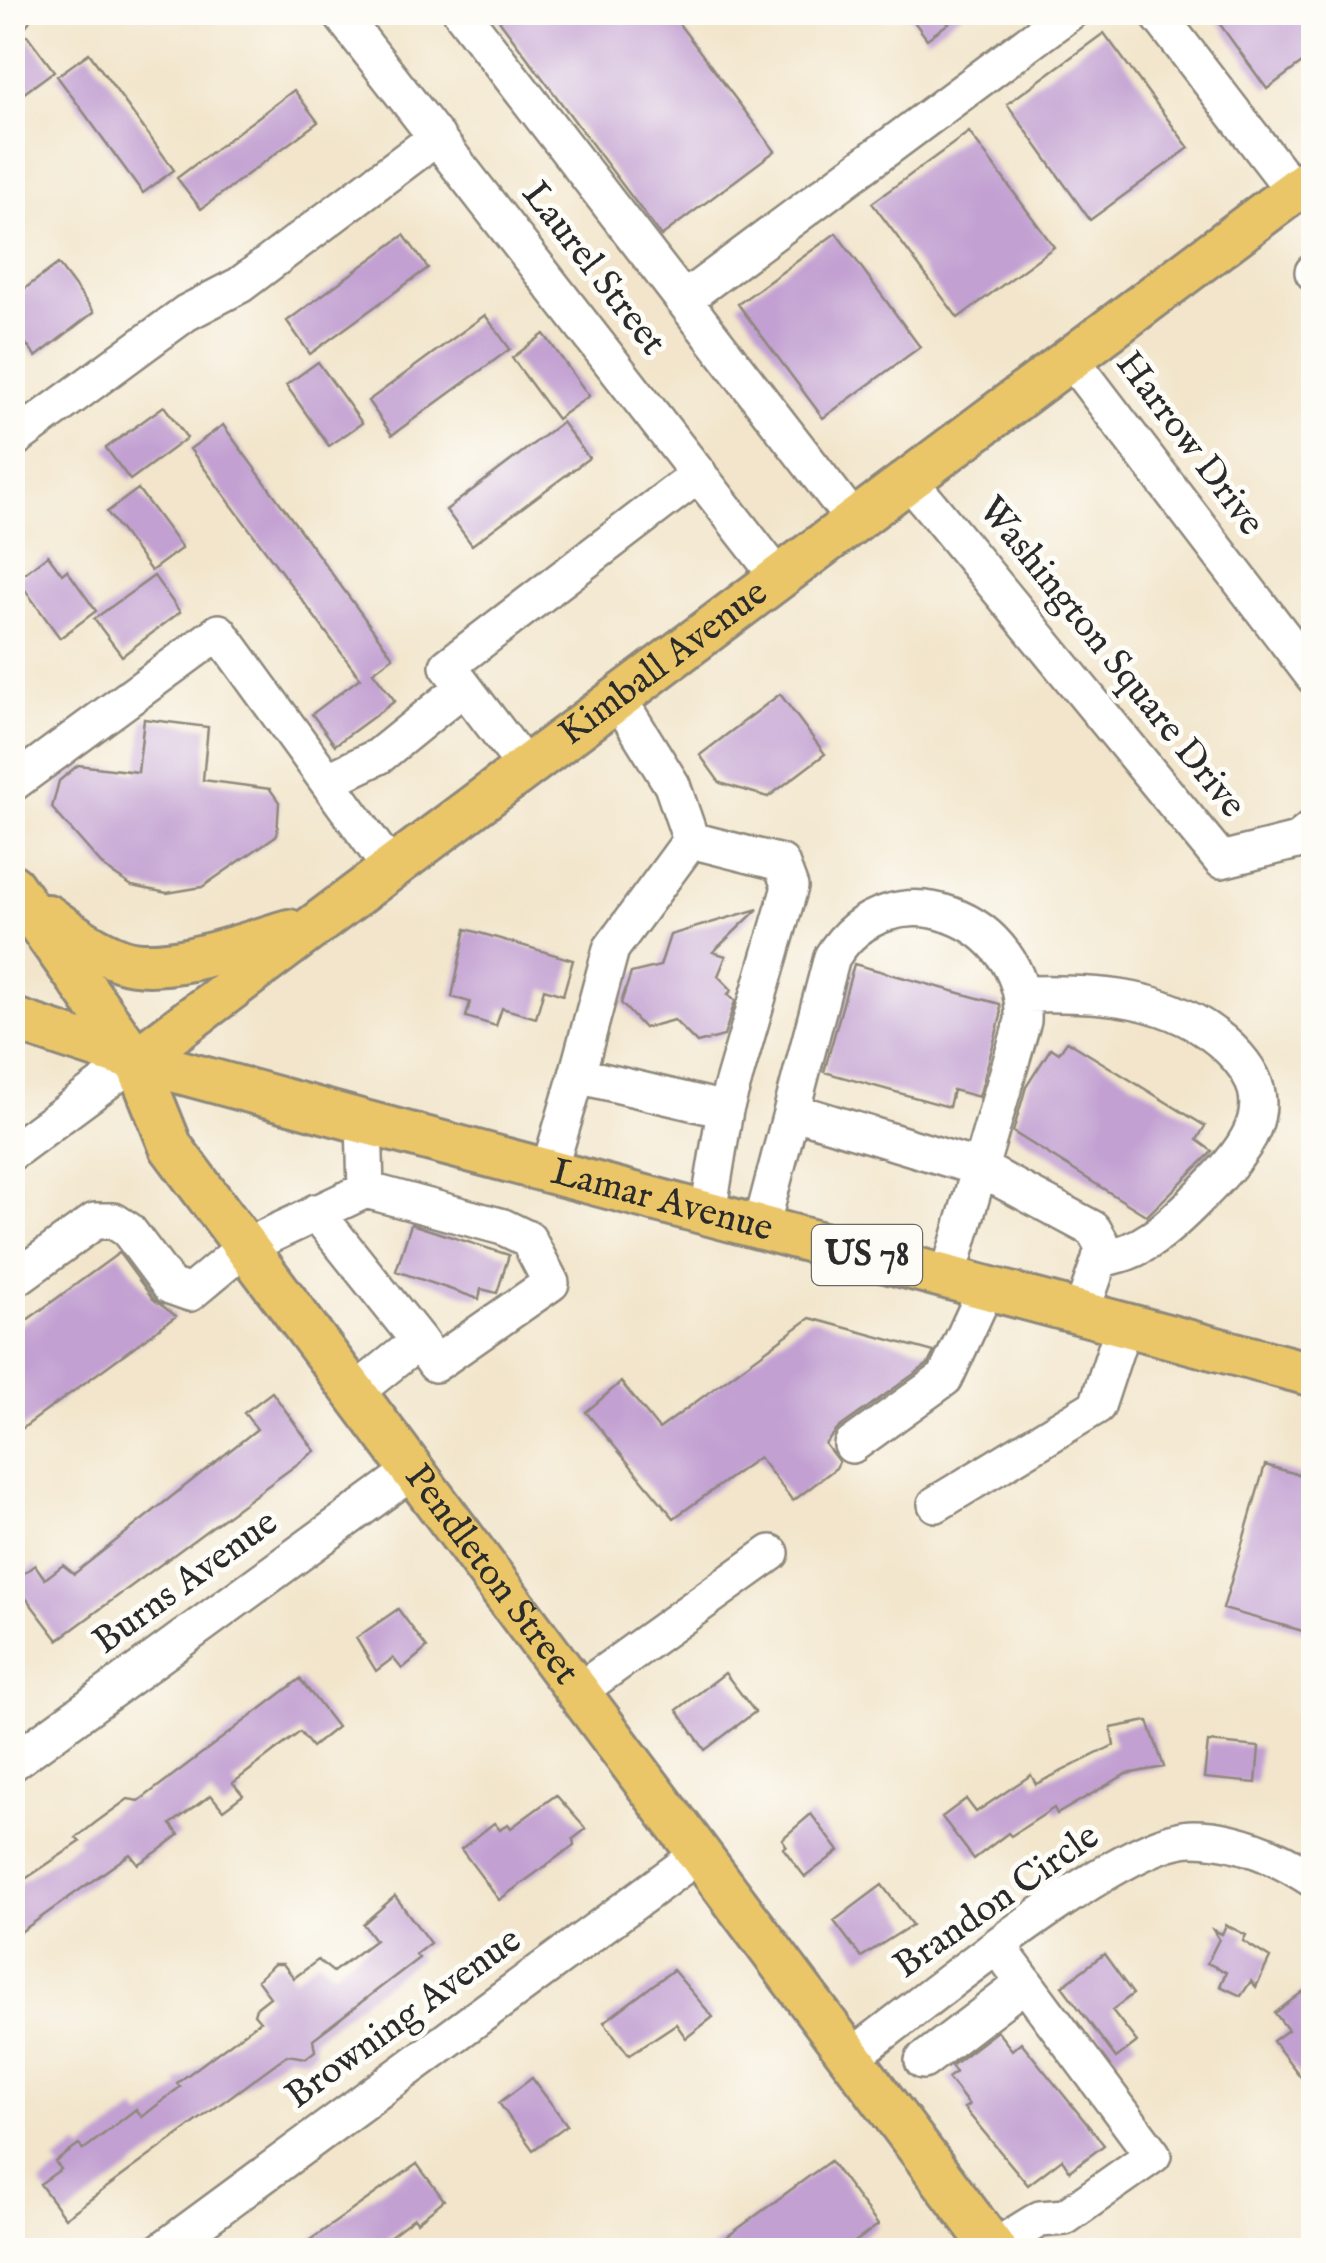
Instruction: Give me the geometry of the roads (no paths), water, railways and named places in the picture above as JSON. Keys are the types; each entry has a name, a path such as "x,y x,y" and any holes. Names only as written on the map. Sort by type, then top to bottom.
{"main road":[{"name":"Kimball Avenue","path":"136,1060 1304,184"},
{"path":"16,890 89,946 124,962 158,964 318,922"},
{"name":"Pendleton Street","path":"16,890 136,1060 171,1148 993,2250"},
{"name":"Lamar Avenue","path":"12,1019 136,1060 1314,1375"}],"street":[{"name":"Laurel Street","path":"340,12 778,578"},
{"path":"461,12 854,521"},
{"path":"683,300 1070,12"},
{"path":"1156,12 1304,184"},
{"path":"12,441 186,313 240,285 437,137"},
{"name":"Harrow Drive","path":"1071,359 1314,677"},
{"path":"526,768 448,666 699,474"},
{"name":"Washington Square Drive","path":"910,480 1221,860 1308,844"},
{"path":"12,784 218,632 391,869"},
{"path":"327,781 379,756 464,687"},
{"path":"618,698 672,784 692,840"},
{"path":"692,840 781,864 790,887 724,1110 708,1213"},
{"path":"549,1170 610,949 692,840"},
{"path":"761,1227 828,966 847,937 880,913 910,907 932,910 984,934 1015,968 1024,994 1024,1021 979,1168 967,1282 946,1378 852,1445"},
{"path":"1024,994 1127,999 1174,1010 1225,1044 1244,1063 1258,1090 1254,1125 1232,1164 1152,1239 1125,1254 1100,1258"},
{"name":"Kimball Avenue","path":"12,1152 136,1060"},
{"path":"578,1075 724,1110"},
{"path":"792,1112 979,1168 1093,1229 1103,1243 1081,1312"},
{"path":"364,1122 366,1190"},
{"path":"12,1281 94,1221 114,1221 128,1230 170,1286 190,1293 245,1247 366,1190 503,1227 528,1239 550,1282 353,1394"},
{"path":"316,1212 427,1353"},
{"path":"936,1504 1097,1406 1124,1324"},
{"name":"Burns Avenue","path":"12,1763 410,1472"},
{"path":"576,1693 771,1553"},
{"name":"Brandon Circle","path":"850,2058 1110,1867 1192,1838 1275,1854 1314,1880"},
{"name":"Browning Avenue","path":"162,2250 698,1856"},
{"path":"993,2250 1040,2219 1065,2217 1154,2155 999,1948"},
{"path":"923,2062 1025,1983"}]}
